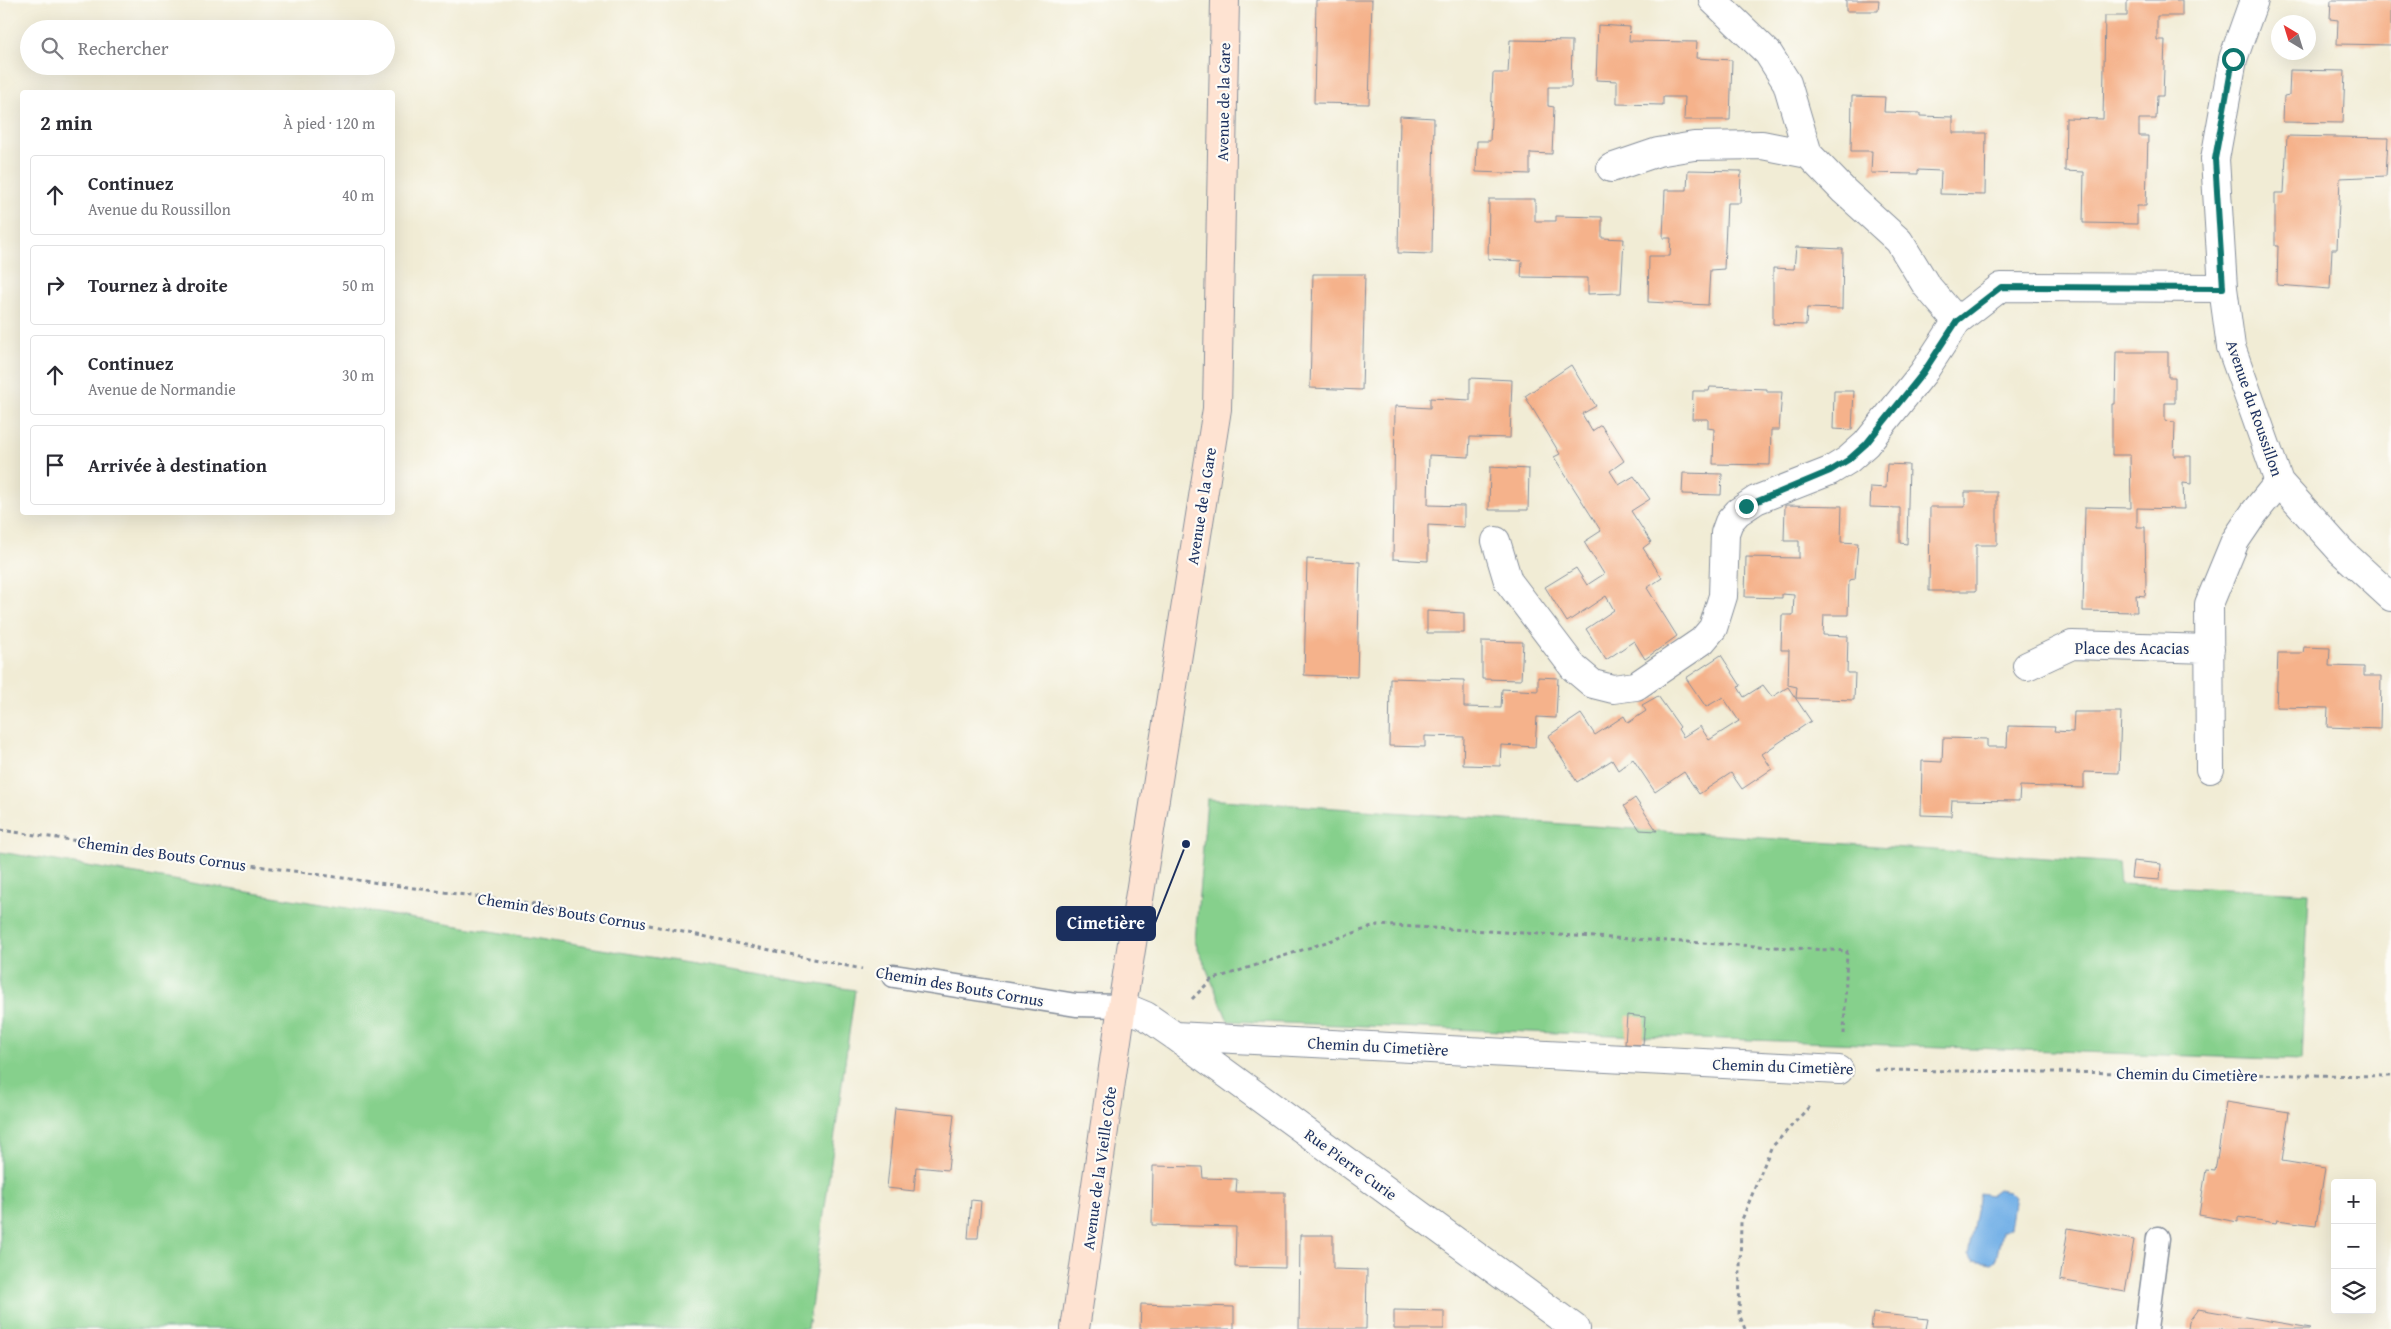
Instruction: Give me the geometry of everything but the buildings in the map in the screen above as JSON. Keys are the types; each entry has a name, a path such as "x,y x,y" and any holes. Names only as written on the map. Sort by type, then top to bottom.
{"street":[{"name":"Avenue de la Gare","path":"1122,1006 1216,410 1225,0"},
{"path":"1713,0 1768,53 1787,84 1808,154 1844,191 1898,241 1926,285 1957,321"},
{"name":"Avenue du Roussillon","path":"2254,0 2233,59 2215,159 2223,288 2231,347 2280,482 2342,552 2391,596"},
{"path":"1611,168 1658,152 1694,146 1762,145 1808,154"},
{"path":"1496,541 1508,580 1574,668 1593,684 1613,690 1636,686 1702,641 1713,628 1723,596 1725,533 1729,522 1738,512 1756,500 1830,471 1848,460 1866,444 1923,373 1957,321 2001,287 2223,288"},
{"path":"2210,768 2209,604 2236,541 2254,513 2280,482"},
{"name":"Place des Acacias","path":"2027,666 2072,645 2210,649"},
{"name":"Rue Pierre Curie","path":"1122,1006 1146,1016 1169,1032 1576,1329"},
{"name":"Avenue de la Vieille Côte","path":"1074,1329 1122,1006"},
{"name":"Chemin du Cimetière","path":"1169,1032 1841,1070"}],"lane":[{"name":"Chemin des Bouts Cornus","path":"894,976 1076,1005 1122,1006"},
{"path":"2146,1329 2158,1238"}],"path":[{"name":"Chemin des Bouts Cornus","path":"0,830 586,912 894,976"},
{"path":"1169,1032 1211,980 1378,925 1847,951 1841,1070 1771,1148 1741,1222 1739,1314 1746,1329"},
{"name":"Chemin du Cimetière","path":"1841,1070 2391,1076"}],"green space":[{"path":"1207,799 2118,863 2120,884 2309,893 2301,1060 1228,1021 1195,941"},
{"path":"0,852 855,990 808,1329 0,1329"}],"water":[{"path":"1998,1189 2009,1191 2015,1197 2010,1227 2002,1231 1996,1260 1992,1263 1973,1260 1968,1255 1979,1193 1990,1195"}],"place":[{"name":"Cimetière","path":"1186,844"}],"route":[{"path":"1746,506 1756,500 1830,471 1848,460 1866,444 1923,373 1957,321 2001,287 2223,288 2215,159 2233,59"}]}
